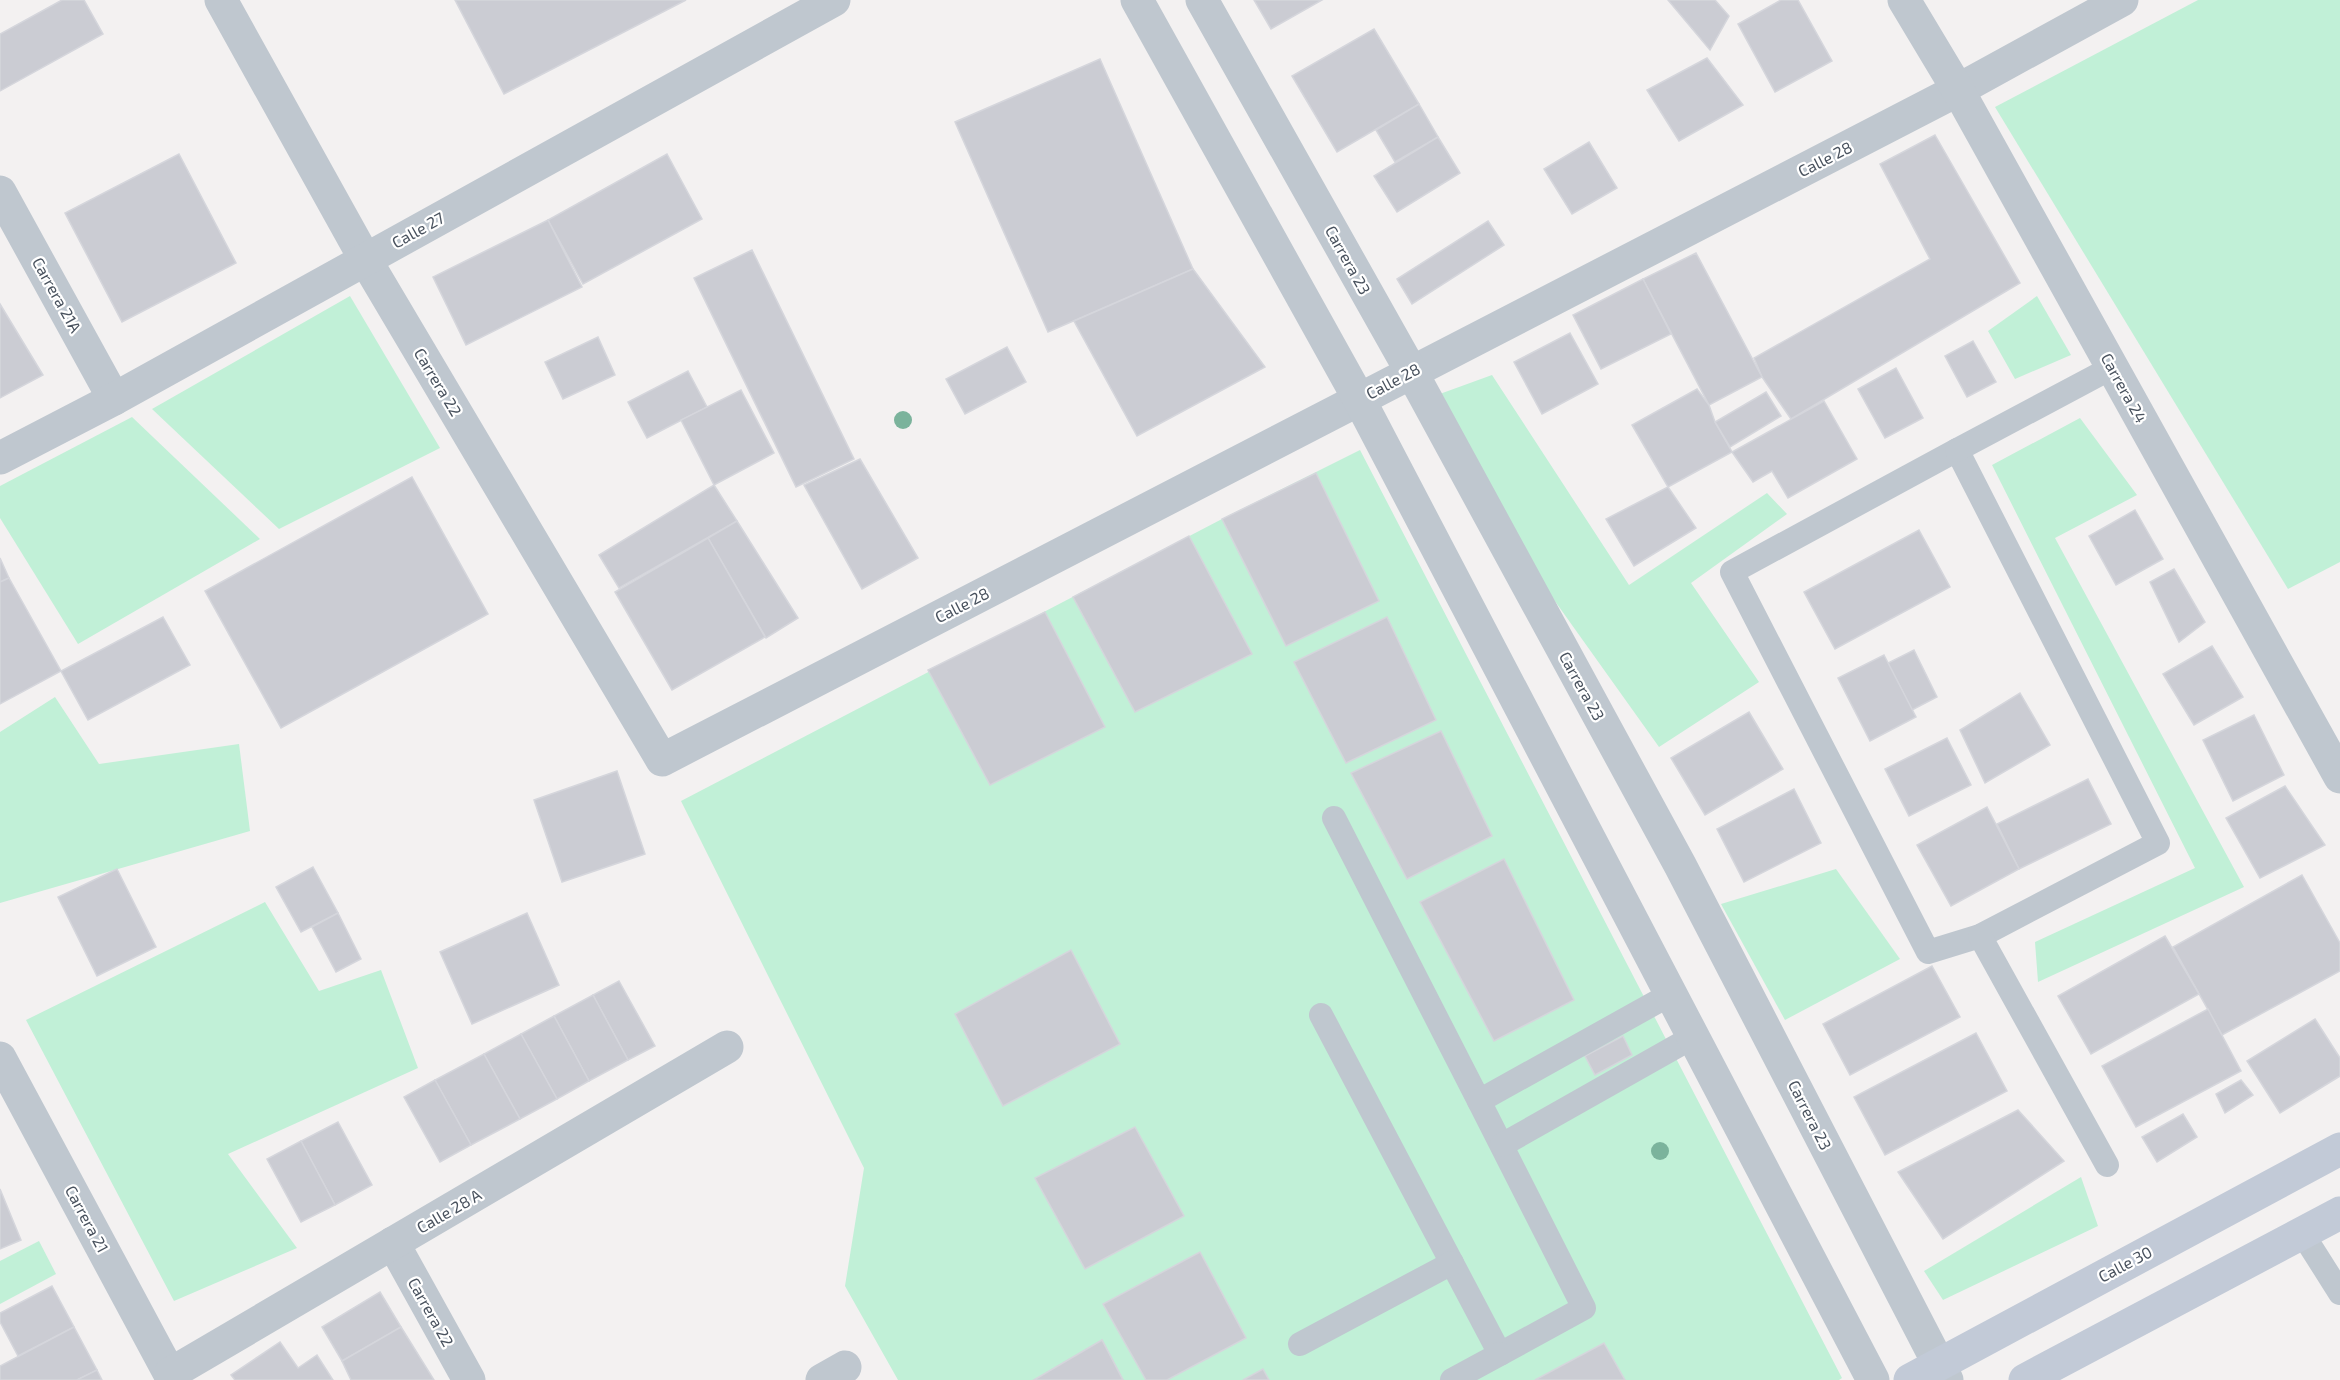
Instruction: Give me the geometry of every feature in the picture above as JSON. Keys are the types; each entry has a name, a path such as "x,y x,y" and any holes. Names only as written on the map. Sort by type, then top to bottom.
{"main road":[{"name":"Calle 30","path":"1910,1380 1943,1372 2340,1149"},
{"path":"2025,1380 2340,1213"}],"street":[{"name":"Carrera 22","path":"221,0 365,259 662,760"},
{"name":"Calle 27","path":"0,458 114,399 834,0"},
{"path":"1137,0 1359,399 1873,1380"},
{"name":"Carrera 23","path":"1202,0 1411,371 1680,865 1943,1372"},
{"name":"Carrera 24","path":"1904,0 1958,90 2340,777"},
{"name":"Calle 28","path":"662,760 1958,90 2122,0"},
{"name":"Carrera 21A","path":"0,192 114,399"},
{"name":"Calle 28 A","path":"172,1377 393,1243 727,1047"},
{"name":"Carrera 21","path":"4,1077 172,1377"},
{"name":"Carrera 22","path":"393,1243 469,1380"}],"lane":[{"path":"1957,450 2158,843 1980,936 1928,952 1732,572 1957,450 2113,367"},
{"path":"1334,818 1584,1308 1452,1380"},
{"path":"1980,936 2107,1165"},
{"path":"1479,1101 1671,994"},
{"path":"1321,1015 1500,1354"},
{"path":"1502,1145 1693,1037"},
{"path":"2302,1233 2340,1293"},
{"path":"1300,1344 1452,1263"}],"green space":[{"path":"2198,0 2340,0 2340,562 2288,589 1995,107"},
{"path":"350,296 440,448 279,529 152,409"},
{"path":"2037,296 2071,355 2015,379 1988,331"},
{"path":"1492,375 1629,585 1767,493 1787,514 1691,583 1759,682 1659,747 1552,597 1437,395"},
{"path":"132,417 260,539 78,644 0,518 0,486"},
{"path":"2080,418 2137,495 2055,538 2244,887 2038,982 2035,942 2195,868 1992,465"},
{"path":"1360,450 1842,1378 1839,1380 898,1380 845,1286 864,1168 681,801 1222,519"},
{"path":"55,697 99,764 239,744 250,831 0,903 0,732"},
{"path":"1836,869 1900,959 1785,1020 1721,904"},
{"path":"265,902 319,991 381,970 418,1068 228,1154 297,1248 174,1301 26,1020"},
{"path":"2081,1177 2098,1226 1943,1300 1924,1271"},
{"path":"39,1241 56,1274 0,1304 0,1261"}],"building":[{"path":"62,0 84,0 103,34 0,91 0,34"},
{"path":"455,0 686,0 504,94"},
{"path":"1254,0 1322,0 1271,29"},
{"path":"1668,0 1715,0 1729,16 1710,50"},
{"path":"1781,0 1798,0 1832,61 1775,92 1738,24"},
{"path":"1374,29 1419,104 1337,152 1292,76"},
{"path":"1707,58 1743,105 1679,141 1647,90"},
{"path":"1100,59 1193,269 1048,332 955,122"},
{"path":"1419,104 1438,137 1395,162 1376,130"},
{"path":"1935,135 2020,283 1791,419 1762,377 1754,358 1930,259 1880,164"},
{"path":"1438,137 1460,173 1397,212 1374,176"},
{"path":"1589,142 1617,188 1572,214 1544,169"},
{"path":"179,154 236,263 122,322 65,213"},
{"path":"667,154 702,219 583,284 548,220"},
{"path":"548,220 582,287 466,345 433,277"},
{"path":"1488,221 1504,245 1412,304 1397,279"},
{"path":"752,250 854,459 796,487 694,278"},
{"path":"1696,253 1762,377 1709,405 1643,279"},
{"path":"1193,269 1265,367 1137,436 1074,321"},
{"path":"1643,279 1671,334 1601,369 1573,315"},
{"path":"0,304 43,375 0,398"},
{"path":"1570,333 1598,384 1542,414 1514,362"},
{"path":"598,337 615,375 563,399 545,362"},
{"path":"1973,341 1996,382 1967,397 1945,356"},
{"path":"1007,347 1026,382 965,414 946,379"},
{"path":"1896,368 1923,418 1885,438 1858,389"},
{"path":"688,371 707,407 647,438 628,402"},
{"path":"1697,389 1709,405 1715,422 1732,452 1668,487 1632,425"},
{"path":"741,390 774,453 714,485 681,420"},
{"path":"1766,392 1781,416 1730,447 1715,422"},
{"path":"1824,401 1857,459 1788,498 1772,471 1753,482 1732,452"},
{"path":"860,459 918,558 862,589 804,485"},
{"path":"1316,473 1379,601 1286,646 1222,519"},
{"path":"412,477 488,614 281,728 205,591"},
{"path":"714,485 737,521 619,588 599,555"},
{"path":"1668,487 1696,528 1634,566 1606,519"},
{"path":"2135,510 2163,559 2116,585 2089,536"},
{"path":"737,521 798,618 766,638 708,538"},
{"path":"1919,530 1950,587 1835,649 1804,592"},
{"path":"1189,536 1252,654 1135,712 1073,597"},
{"path":"708,538 765,637 672,690 615,592"},
{"path":"0,558 9,578 0,582"},
{"path":"2174,569 2205,622 2179,642 2150,582"},
{"path":"9,578 61,671 0,704 0,582"},
{"path":"1045,612 1105,727 990,785 928,670"},
{"path":"163,617 190,665 88,720 61,671"},
{"path":"1387,617 1436,720 1346,763 1294,662"},
{"path":"2212,646 2243,697 2194,725 2163,674"},
{"path":"1914,650 1937,697 1912,710 1888,663"},
{"path":"1884,655 1916,717 1870,741 1838,678"},
{"path":"2020,693 2050,745 1985,783 1960,730"},
{"path":"1749,712 1783,769 1705,815 1671,758"},
{"path":"2254,715 2284,775 2233,801 2203,740"},
{"path":"1441,731 1492,836 1407,879 1351,773"},
{"path":"1947,738 1971,785 1909,816 1885,769"},
{"path":"617,771 645,854 562,882 534,800"},
{"path":"2088,779 2111,824 2019,869 1997,824"},
{"path":"2285,786 2325,845 2260,878 2226,818"},
{"path":"1794,789 1821,843 1744,882 1717,829"},
{"path":"1987,807 2019,869 1951,906 1917,845"},
{"path":"1504,859 1574,1000 1494,1041 1420,902"},
{"path":"313,867 338,913 301,932 276,887"},
{"path":"117,869 156,947 97,976 58,897"},
{"path":"2302,875 2340,943 2340,971 2222,1035 2173,947"},
{"path":"338,913 361,959 336,972 312,927"},
{"path":"527,913 559,985 472,1024 440,952"},
{"path":"2165,936 2199,994 2091,1054 2058,996"},
{"path":"1071,950 1120,1044 1003,1106 955,1014"},
{"path":"1932,966 1960,1017 1850,1075 1823,1024"},
{"path":"619,981 655,1046 628,1060 593,995"},
{"path":"593,995 628,1060 589,1081 554,1016"},
{"path":"2208,1009 2241,1071 2136,1127 2102,1066"},
{"path":"554,1016 589,1081 557,1099 521,1034"},
{"path":"2315,1019 2340,1058 2340,1076 2280,1113 2247,1061"},
{"path":"1976,1033 2007,1091 1885,1155 1854,1097"},
{"path":"521,1034 557,1099 520,1119 484,1054"},
{"path":"1623,1036 1632,1055 1595,1075 1585,1056"},
{"path":"484,1054 520,1119 471,1145 435,1080"},
{"path":"435,1080 471,1145 440,1162 404,1097"},
{"path":"2241,1080 2253,1095 2225,1113 2216,1094"},
{"path":"2018,1110 2064,1161 1943,1239 1898,1172"},
{"path":"2183,1114 2197,1137 2157,1162 2142,1137"},
{"path":"338,1122 372,1185 335,1205 301,1141"},
{"path":"1135,1127 1184,1216 1085,1269 1035,1178"},
{"path":"301,1141 335,1205 301,1222 267,1159"},
{"path":"0,1189 21,1240 0,1249"},
{"path":"1200,1252 1246,1338 1167,1380 1146,1380 1103,1304"},
{"path":"52,1286 74,1327 18,1356 0,1322 0,1313"},
{"path":"380,1292 401,1327 342,1361 322,1327"},
{"path":"74,1327 97,1370 77,1380 0,1380 0,1366"},
{"path":"401,1327 434,1380 351,1380 342,1361"},
{"path":"1102,1340 1123,1380 1034,1380"},
{"path":"1102,1340 1123,1380 1034,1380"},
{"path":"280,1342 298,1368 317,1355 333,1380 235,1380 231,1375"},
{"path":"1604,1343 1625,1380 1535,1380"},
{"path":"1263,1369 1269,1380 1243,1380"},
{"path":"97,1370 102,1380 77,1380"}]}
